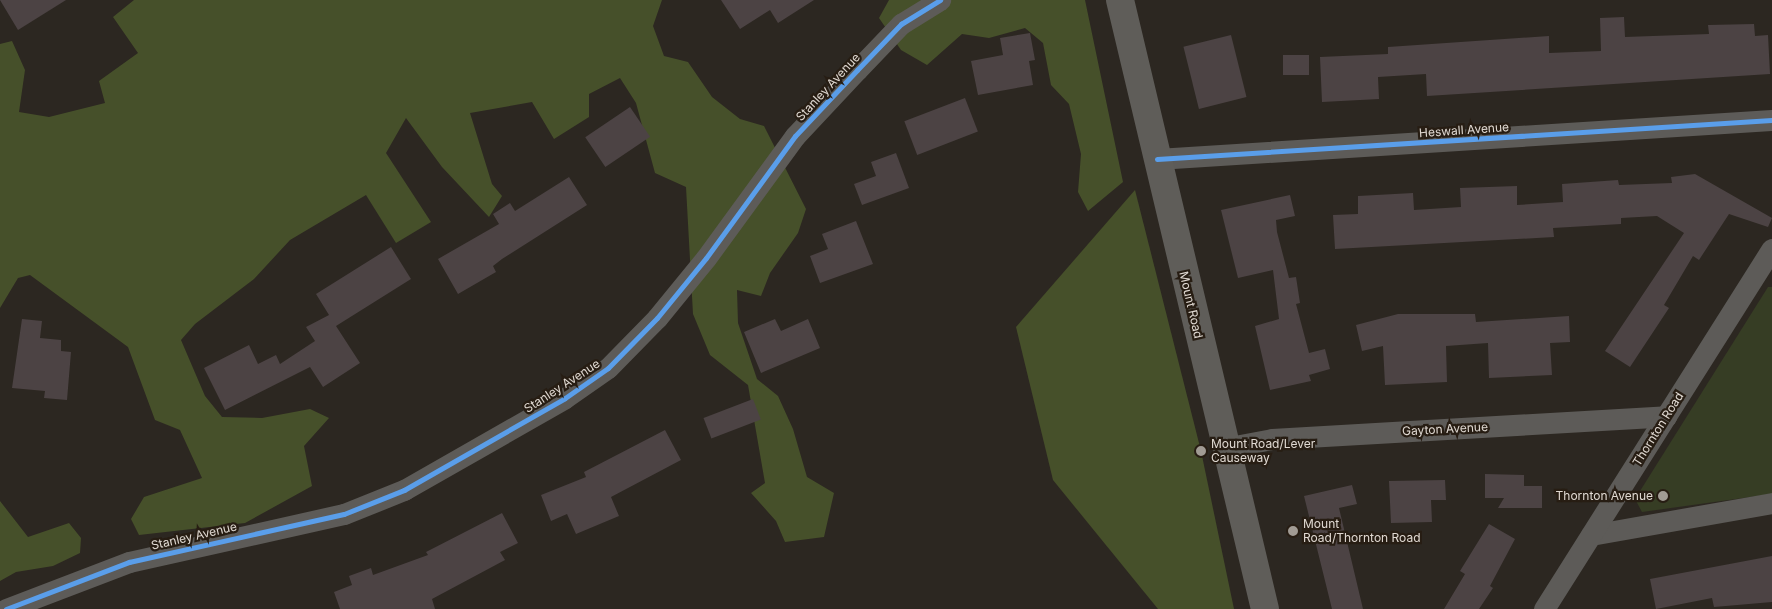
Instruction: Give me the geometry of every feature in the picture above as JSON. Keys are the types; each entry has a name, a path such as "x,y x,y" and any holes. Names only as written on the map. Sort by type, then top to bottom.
{"main road":[{"name":"Mount Road","path":"1120,0 1224,448 1265,609"}],"street":[{"name":"Stanley Avenue","path":"6,609 129,562 344,514 404,490 565,398 608,368 657,318 706,258 795,136 901,24 940,0"},
{"name":"Heswall Avenue","path":"1157,159 1772,120"},
{"name":"Thornton Road","path":"1544,609 1772,249"},
{"name":"Gayton Avenue","path":"1224,448 1272,439 1666,416"},
{"path":"1591,535 1772,503"}],"green space":[{"path":"134,0 662,0 653,26 664,56 688,62 712,97 740,119 764,126 806,209 798,233 770,273 761,296 737,290 738,323 757,379 778,396 793,429 807,477 834,493 824,537 785,542 776,521 751,493 765,483 748,385 710,355 693,314 686,187 655,173 636,103 620,78 589,94 589,117 554,139 532,102 470,113 492,184 502,196 489,217 442,167 406,118 386,153 431,222 396,243 366,195 290,240 254,279 195,324 181,340 205,396 222,417 262,418 310,409 329,418 304,446 312,486 245,523 139,535 131,519 144,497 202,478 180,430 155,420 128,347 30,275 18,278 0,308 0,44 12,41 25,70 19,112 49,117 105,103 99,81 138,53 113,17"},
{"path":"889,0 1085,0 1123,182 1088,211 1078,192 1081,154 1069,104 1051,85 1043,43 1025,28 989,38 962,34 927,65 901,50 879,18"},
{"path":"1135,190 1201,451 1234,609 1158,609 1053,480 1016,327"},
{"path":"1768,287 1772,287 1772,494 1642,512 1635,499"},
{"path":"0,501 28,537 69,523 81,538 80,553 53,566 16,572 0,581"}],"building":[{"path":"0,0 66,0 18,30"},
{"path":"721,0 814,0 778,23 770,10 740,29"},
{"path":"1624,17 1625,37 1709,34 1708,25 1754,24 1755,36 1768,35 1770,74 1427,96 1426,74 1378,77 1379,99 1322,102 1320,57 1388,54 1388,47 1549,36 1549,53 1601,51 1600,18"},
{"path":"1030,33 1035,60 1029,61 1033,85 978,95 971,61 1003,55 1000,38"},
{"path":"1231,35 1246,97 1199,109 1183,47"},
{"path":"1283,55 1309,55 1309,75 1283,75"},
{"path":"965,98 978,132 917,155 904,121"},
{"path":"630,107 650,137 605,167 585,137"},
{"path":"896,153 909,188 862,205 854,184 876,176 871,162"},
{"path":"1695,174 1772,218 1768,227 1729,214 1699,260 1693,256 1664,305 1669,308 1630,367 1605,351 1684,233 1657,216 1621,218 1621,224 1553,228 1554,237 1335,249 1333,215 1358,214 1358,196 1413,193 1414,210 1461,207 1460,188 1517,186 1517,205 1563,202 1562,184 1618,180 1619,185 1672,183 1671,177"},
{"path":"569,177 587,205 502,259 493,266 496,272 458,294 438,259 499,224 493,214 510,203 515,211"},
{"path":"1290,195 1295,216 1276,220 1277,232 1289,278 1296,277 1300,303 1296,304 1309,353 1325,349 1330,369 1309,375 1311,381 1270,390 1255,326 1279,319 1273,270 1238,278 1221,210"},
{"path":"856,221 873,264 820,283 810,256 828,249 822,234"},
{"path":"391,247 411,279 336,326 360,363 323,387 310,367 225,410 204,368 249,345 258,364 276,355 280,364 315,341 306,327 329,315 316,294"},
{"path":"1398,314 1475,314 1476,322 1569,316 1570,342 1550,343 1552,375 1489,378 1488,343 1446,346 1447,382 1385,385 1383,346 1362,351 1356,325"},
{"path":"22,319 42,321 40,338 61,340 61,351 71,352 67,400 44,398 45,391 12,388"},
{"path":"775,319 781,331 808,319 820,348 761,373 744,332"},
{"path":"753,399 761,420 711,439 704,418"},
{"path":"665,430 681,460 611,497 619,516 576,534 567,514 551,521 541,495 586,477 584,472"},
{"path":"1485,474 1524,475 1524,486 1542,486 1542,508 1498,508 1504,498 1485,498"},
{"path":"1445,480 1446,500 1431,500 1432,522 1391,523 1389,481"},
{"path":"1352,485 1357,504 1339,508 1363,609 1332,609 1304,496"},
{"path":"502,513 518,543 500,552 505,560 432,599 435,609 340,609 334,592 352,585 349,576 371,568 373,575 428,555 426,552"},
{"path":"1489,524 1515,539 1490,586 1493,588 1479,609 1444,609 1465,574 1460,571"},
{"path":"1772,556 1772,602 1714,607 1712,598 1656,609 1650,579"}],"cycle path":[{"path":"6,609 129,562 344,514 404,490 565,398 608,368 657,318 706,258 795,136 857,70 901,24 940,0"},
{"path":"1157,159 1772,120"}],"place":[{"name":"Mount Road/Lever Causeway","path":"1201,451"},
{"name":"Thornton Avenue","path":"1663,496"},
{"name":"Mount Road/Thornton Road","path":"1293,531"}]}
